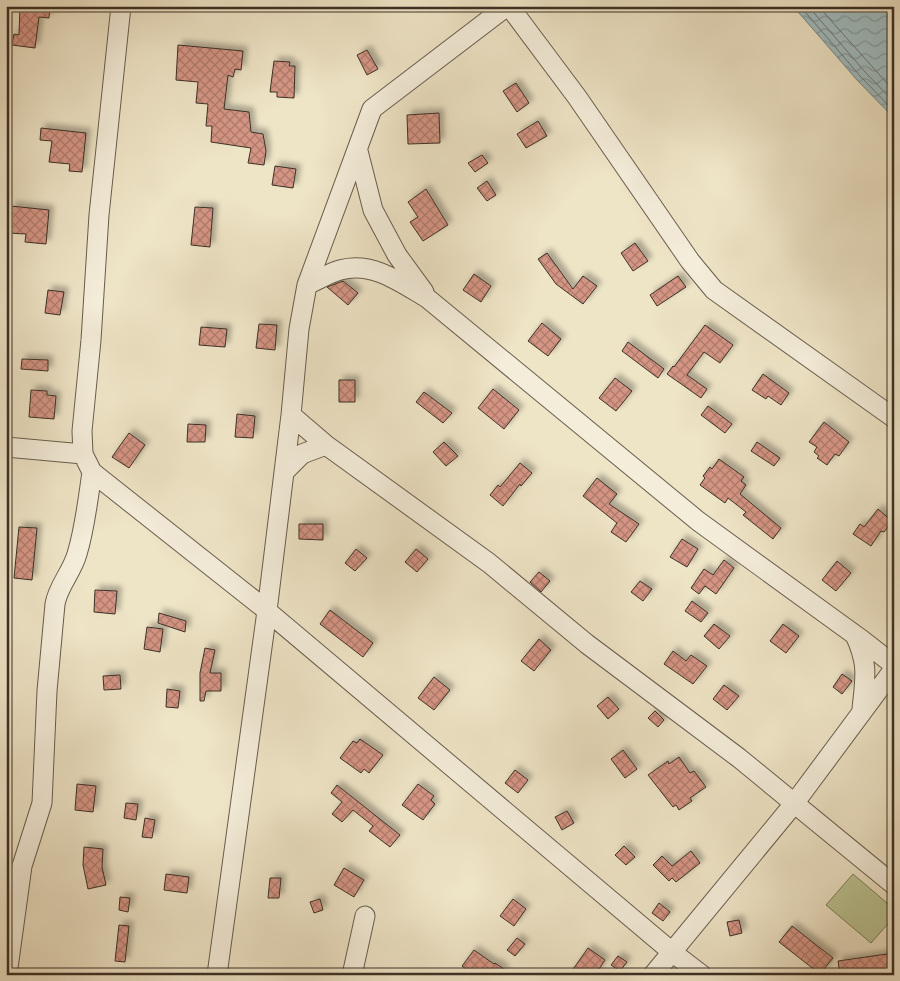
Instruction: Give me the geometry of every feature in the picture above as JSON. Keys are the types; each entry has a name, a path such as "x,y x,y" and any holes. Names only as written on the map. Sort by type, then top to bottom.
{"street":[{"path":"121,6 99,215 91,340 82,431 82,454 92,472 267,611 672,952 702,975"},
{"path":"217,975 267,611 291,415 299,329 307,285 372,109 508,6 577,97 690,260 714,290 894,418"},
{"path":"358,151 373,210 397,255 427,298"},
{"path":"307,285 337,271 360,267 386,273 427,298 698,521 894,665"},
{"path":"291,415 326,445 489,563 588,644 738,758 894,884"},
{"path":"284,472 302,454 326,445"},
{"path":"6,447 82,454"},
{"path":"7,975 22,866 42,803 47,691 55,604 57,595 77,555 92,472"},
{"path":"855,635 863,652 865,664 862,710"},
{"path":"653,975 794,805 894,669"},
{"path":"352,975 365,916"}],"green space":[{"path":"853,874 894,909 894,917 871,943 826,905"}],"water":[{"path":"793,6 894,6 894,118 857,80"}],"building":[{"path":"20,6 50,6 49,18 39,17 35,48 12,45 14,34 19,35"},
{"path":"178,45 243,51 241,70 235,69 233,77 228,75 224,109 249,112 251,132 263,134 266,151 264,165 248,163 251,148 211,142 212,126 206,126 208,104 196,103 198,82 176,80"},
{"path":"367,50 378,69 367,75 357,55"},
{"path":"274,61 290,62 289,66 295,66 294,98 277,97 277,92 270,92"},
{"path":"516,83 529,103 517,112 503,91"},
{"path":"439,113 440,143 408,144 407,115"},
{"path":"538,121 547,136 526,148 517,134"},
{"path":"41,128 86,133 82,172 69,171 70,164 49,162 52,141 40,140"},
{"path":"482,155 488,163 475,172 468,163"},
{"path":"275,166 296,169 293,188 272,185"},
{"path":"487,181 496,195 487,201 477,188"},
{"path":"426,189 448,225 423,241 410,222 418,217 408,202"},
{"path":"11,206 49,210 46,244 25,242 26,234 8,233"},
{"path":"195,207 213,208 210,247 191,245"},
{"path":"635,243 648,261 633,271 621,253"},
{"path":"547,253 573,289 583,276 597,286 583,304 556,284 538,259"},
{"path":"474,274 491,286 481,302 463,290"},
{"path":"678,276 686,287 657,306 650,295"},
{"path":"343,281 358,293 348,305 327,287"},
{"path":"48,290 64,292 60,315 45,313"},
{"path":"542,323 561,339 548,356 528,341"},
{"path":"259,324 277,325 275,350 256,348"},
{"path":"705,325 733,345 720,363 704,352 687,375 707,389 701,398 667,374"},
{"path":"201,327 227,329 225,347 199,345"},
{"path":"628,342 664,369 658,378 622,351"},
{"path":"22,359 48,360 48,371 21,369"},
{"path":"763,374 789,393 781,405 768,396 766,399 752,390"},
{"path":"615,378 632,391 616,411 599,398"},
{"path":"339,380 355,380 355,402 339,402"},
{"path":"493,389 519,410 504,429 478,408"},
{"path":"31,390 47,391 47,395 56,396 54,419 29,417"},
{"path":"424,392 452,413 443,423 416,402"},
{"path":"708,406 732,424 725,433 701,415"},
{"path":"237,414 255,416 253,438 235,437"},
{"path":"824,422 849,442 839,456 835,454 827,465 817,458 819,456 814,452 817,447 809,442"},
{"path":"188,424 206,425 205,442 187,442"},
{"path":"129,433 145,445 129,468 112,457"},
{"path":"444,442 458,456 446,466 433,452"},
{"path":"757,442 780,458 774,466 751,451"},
{"path":"719,459 744,477 741,481 746,485 740,494 781,528 773,539 743,515 746,512 728,498 725,503 700,485 705,478 703,476 710,467 712,469"},
{"path":"520,463 532,473 521,486 520,484 503,506 490,495 498,485 500,487"},
{"path":"597,478 617,494 609,504 639,524 626,542 611,532 617,523 583,496"},
{"path":"878,509 892,521 884,532 881,531 871,546 853,534 860,524 864,527"},
{"path":"299,524 323,524 323,540 299,539"},
{"path":"19,527 37,528 32,580 14,578"},
{"path":"682,539 698,549 687,567 670,557"},
{"path":"356,549 367,558 355,571 345,563"},
{"path":"416,549 428,559 417,572 405,562"},
{"path":"724,560 734,568 716,594 705,586 699,594 691,588 704,569 713,575"},
{"path":"837,561 851,573 836,591 822,580"},
{"path":"539,572 550,581 541,592 530,582"},
{"path":"640,581 652,589 643,601 631,592"},
{"path":"95,590 117,591 115,614 94,612"},
{"path":"692,601 708,613 701,622 685,611"},
{"path":"330,610 373,643 363,657 320,624"},
{"path":"159,613 186,621 185,632 158,623"},
{"path":"714,624 730,636 719,649 704,636"},
{"path":"783,624 799,636 786,653 770,641"},
{"path":"147,627 163,629 160,652 144,649"},
{"path":"539,639 551,650 534,671 521,661"},
{"path":"205,648 215,650 210,673 221,673 221,691 206,691 204,701 200,701 200,673"},
{"path":"673,651 686,661 691,655 707,666 693,684 664,664"},
{"path":"842,674 852,681 842,694 833,687"},
{"path":"120,675 121,689 104,690 103,676"},
{"path":"434,677 450,690 434,710 418,698"},
{"path":"724,685 739,696 727,710 713,699"},
{"path":"167,689 180,691 178,708 166,707"},
{"path":"608,697 619,709 608,719 597,706"},
{"path":"655,711 664,720 658,727 648,718"},
{"path":"360,739 383,755 369,773 364,769 361,773 340,758 353,741 357,743"},
{"path":"623,750 637,769 625,778 611,759"},
{"path":"679,757 690,773 694,771 706,787 690,798 692,801 679,810 676,805 673,807 648,775 668,761 669,764"},
{"path":"515,770 528,780 518,793 505,783"},
{"path":"77,784 96,786 93,812 75,810"},
{"path":"418,784 434,796 431,800 435,804 423,820 402,805"},
{"path":"337,785 400,835 390,847 369,831 373,826 353,810 342,822 332,814 342,802 331,793"},
{"path":"126,803 138,804 136,820 124,818"},
{"path":"567,811 574,823 562,830 555,817"},
{"path":"145,818 155,820 152,838 142,837"},
{"path":"624,846 635,857 626,865 615,855"},
{"path":"84,847 103,849 102,867 106,885 88,889 83,865"},
{"path":"691,851 700,863 676,882 672,878 669,881 653,865 662,856 672,866"},
{"path":"344,868 364,880 354,897 334,885"},
{"path":"166,874 189,877 187,893 164,890"},
{"path":"270,878 281,878 279,898 268,898"},
{"path":"120,897 130,898 128,912 119,910"},
{"path":"320,899 323,910 314,913 310,902"},
{"path":"513,899 526,909 514,926 500,916"},
{"path":"659,903 670,912 663,921 652,913"},
{"path":"739,920 742,933 730,936 727,922"},
{"path":"119,925 129,926 125,962 115,961"},
{"path":"792,926 833,958 820,974 779,942"},
{"path":"517,938 525,944 515,956 507,950"},
{"path":"588,948 605,960 595,975 569,975"},
{"path":"474,950 504,969 502,971 507,975 473,975 462,966"},
{"path":"894,953 894,975 840,975 838,961"},
{"path":"618,956 627,962 620,971 611,965"}]}
